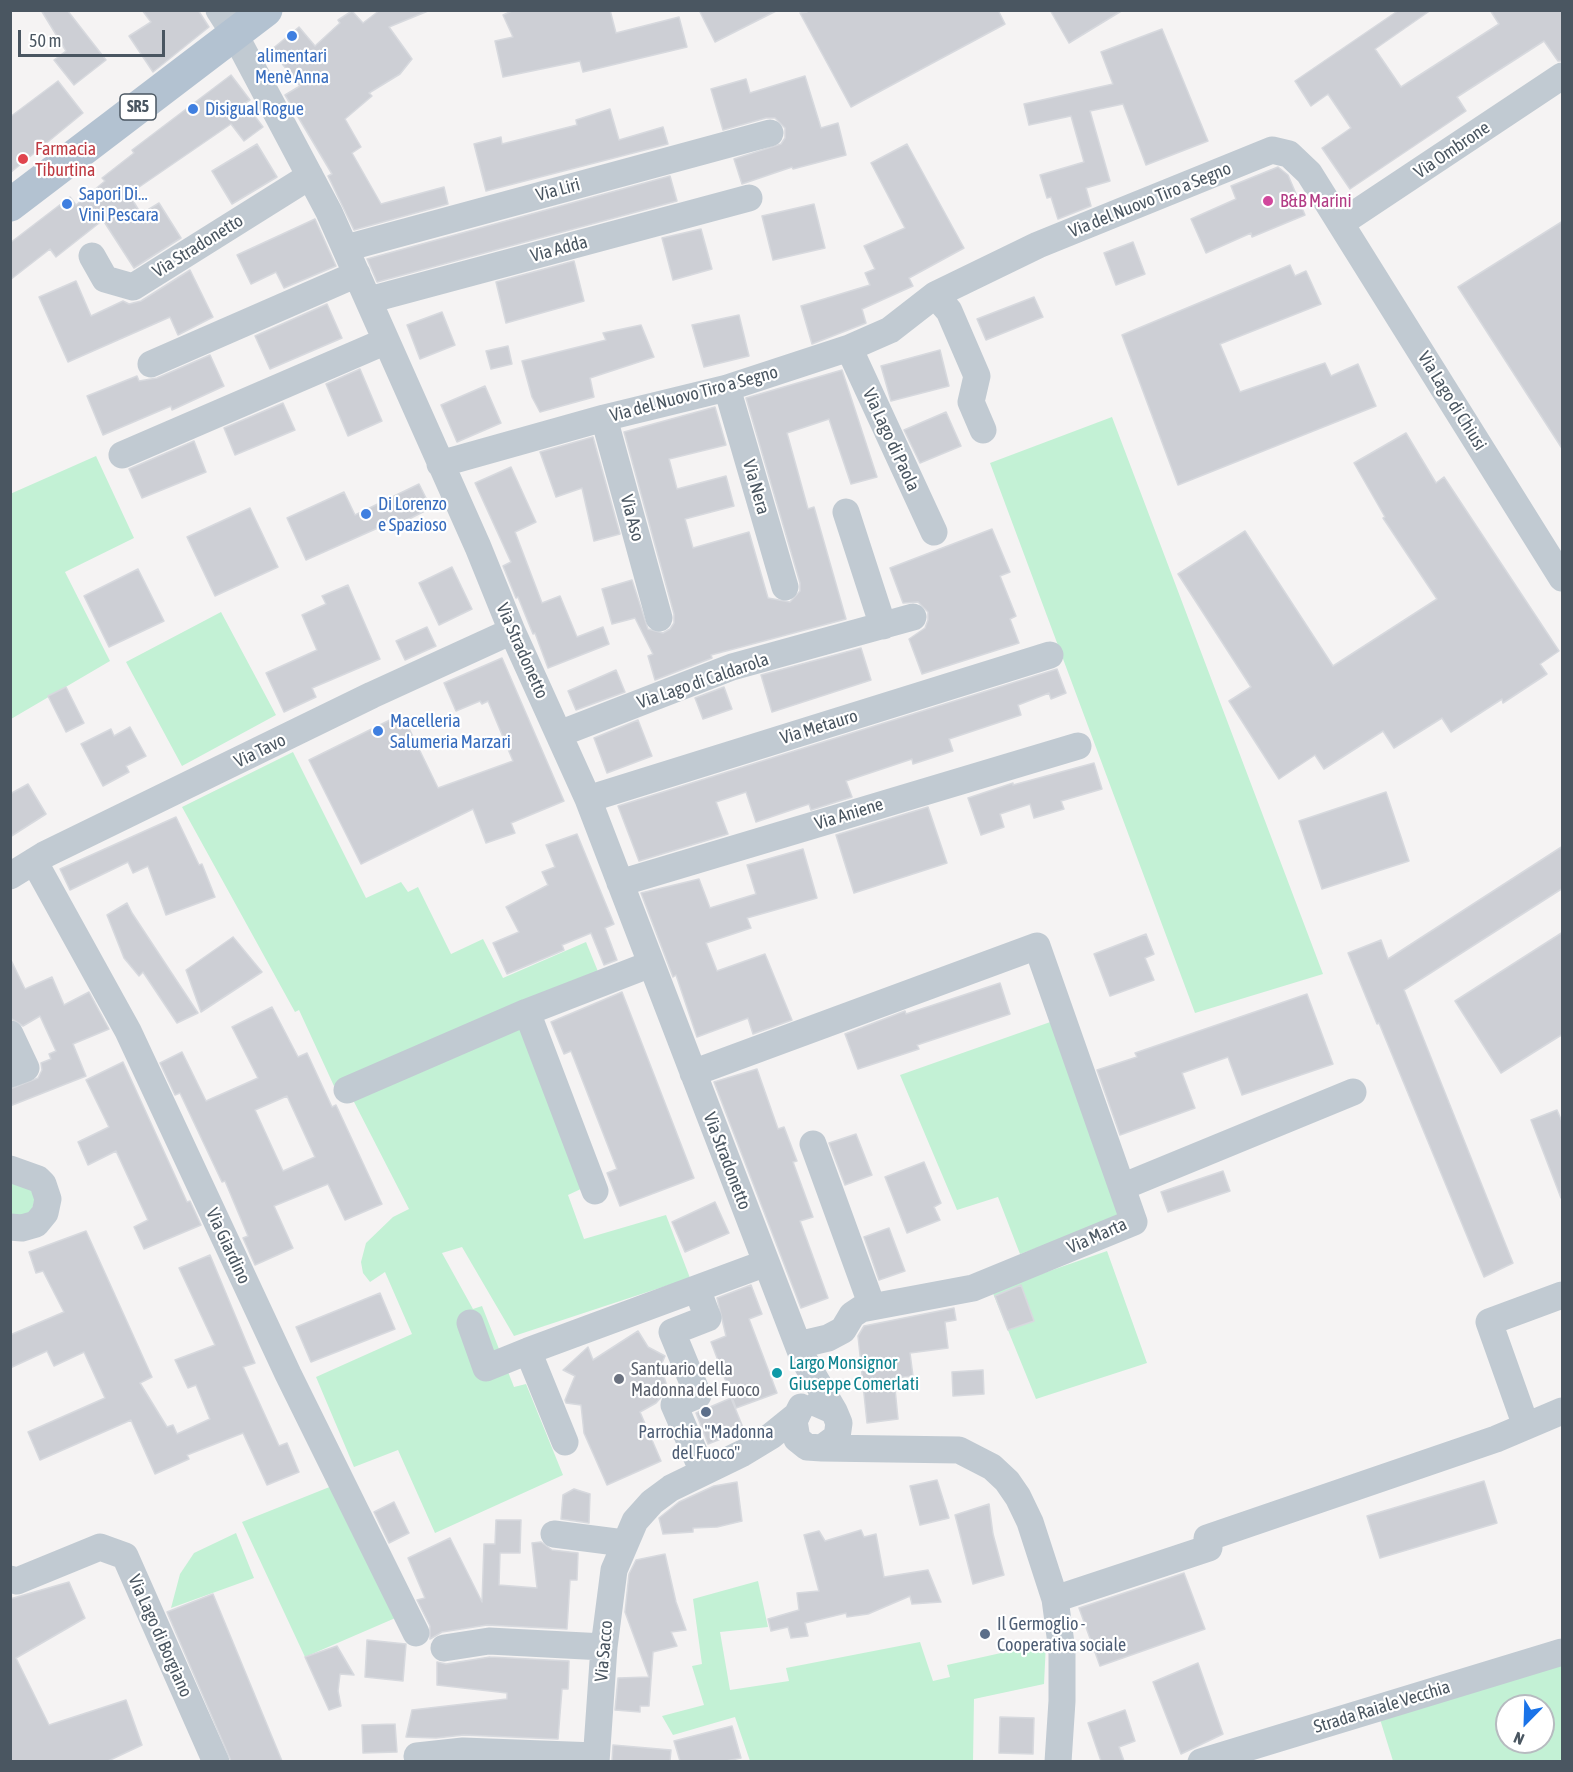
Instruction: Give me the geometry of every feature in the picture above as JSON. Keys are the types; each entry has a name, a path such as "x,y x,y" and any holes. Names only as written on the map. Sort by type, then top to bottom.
{"main road":[{"name":"SR5","path":"10,205 227,23 266,10"}],"street":[{"name":"Via Stradonetto","path":"227,23 310,176 346,248 478,547 512,632 588,799 800,1352 836,1415 866,1436 897,1448"},
{"name":"Via Ombrone","path":"1341,223 1563,76"},
{"name":"Via Liri","path":"346,248 770,133"},
{"name":"Via del Nuovo Tiro a Segno","path":"440,464 604,418 727,388 849,348 890,330 935,295 1038,245 1272,150 1289,153 1309,173 1341,223"},
{"name":"Via Stradonetto","path":"92,256 105,279 133,287 310,176"},
{"name":"Via Adda","path":"369,300 749,198"},
{"name":"Via Lago di Chiusi","path":"1341,223 1563,578"},
{"path":"151,364 357,274"},
{"path":"935,295 949,311 976,376 971,402 983,430"},
{"path":"122,455 386,341"},
{"name":"Via Lago di Paola","path":"849,348 934,532"},
{"name":"Via Nera","path":"727,388 785,587"},
{"name":"Via Aso","path":"604,418 659,618"},
{"path":"846,512 883,626"},
{"name":"Via Lago di Caldarola","path":"559,734 732,667 913,617"},
{"name":"Via Tavo","path":"10,876 34,861 372,695 512,632"},
{"name":"Via Metauro","path":"588,799 1050,655"},
{"name":"Via Aniene","path":"620,883 1078,746"},
{"name":"Via Giardino","path":"34,861 128,1031 288,1374 416,1634"},
{"path":"693,1073 1037,946 1122,1187"},
{"path":"347,1090 527,1012 651,963"},
{"path":"527,1012 595,1191"},
{"path":"10,1034 26,1068 10,1074"},
{"name":"Via Marta","path":"800,1352 843,1330 852,1315 872,1306 973,1288 1134,1222 1122,1187 1353,1092"},
{"path":"813,1144 872,1306"},
{"path":"10,1169 38,1179 43,1184 48,1199 45,1214 36,1224 22,1228 10,1227"},
{"path":"470,1323 486,1368 766,1263"},
{"path":"697,1289 708,1318 672,1332 698,1395 674,1405 703,1472"},
{"path":"1526,1426 1489,1322 1563,1295"},
{"path":"528,1351 565,1442"},
{"name":"Via Stradonetto","path":"799,1412 804,1384 800,1352"},
{"path":"818,1404 836,1415 837,1437 815,1448 795,1433 799,1412 818,1404"},
{"path":"1055,1599 1209,1548 1207,1538 1496,1439 1563,1411"},
{"name":"Via Sacco","path":"596,1759 604,1647 614,1570 635,1521 652,1502 671,1488 743,1453 771,1436 799,1412"},
{"name":"Via Stradonetto","path":"815,1448 959,1450 992,1467 1018,1497 1040,1546 1055,1599 1062,1651 1062,1701 1058,1761"},
{"name":"Via Sacco","path":"743,1453 815,1448"},
{"path":"554,1534 624,1543"},
{"name":"Via Lago di Borgiano","path":"10,1578 17,1581 100,1547 125,1556 216,1761"},
{"path":"444,1648 489,1641 604,1647"},
{"name":"Strada Raiale Vecchia","path":"1201,1761 1563,1652"},
{"path":"417,1756 463,1751 596,1759"}],"green space":[{"path":"1112,417 1323,974 1195,1013 990,463"},
{"path":"96,456 134,538 65,572 110,661 11,719 10,494"},
{"path":"221,612 276,715 182,766 126,662"},
{"path":"293,752 366,898 401,882 408,892 418,887 451,954 483,939 503,978 586,942 599,974 334,1086 299,1010 295,1012 182,807"},
{"path":"1056,1020 1124,1216 1020,1254 998,1197 957,1210 900,1075"},
{"path":"522,1023 583,1188 568,1195 584,1239 666,1215 690,1278 514,1336 462,1247 442,1253 473,1309 482,1306 514,1387 526,1384 563,1475 435,1533 398,1450 354,1467 316,1377 412,1334 385,1272 370,1282 363,1273 361,1262 366,1243 393,1217 409,1209 352,1098"},
{"path":"10,1182 30,1188 35,1198 31,1214 11,1217"},
{"path":"1107,1251 1147,1363 1036,1399 992,1291"},
{"path":"337,1484 400,1616 305,1657 242,1522"},
{"path":"236,1533 254,1578 171,1608 180,1574 194,1553"},
{"path":"758,1581 768,1627 720,1632 730,1690 789,1681 786,1668 920,1642 933,1681 950,1677 947,1665 1046,1643 1044,1684 974,1699 973,1761 750,1761 735,1717 673,1735 662,1716 704,1705 692,1666 702,1664 693,1599"},
{"path":"1562,1657 1562,1761 1393,1761 1379,1716"}],"building":[{"path":"41,10 67,10 106,60 74,85 54,60 66,51"},
{"path":"142,10 198,10 209,27 153,72 129,36 151,22"},
{"path":"380,10 428,11 389,27 412,59 400,74 369,93 372,96 345,119 361,147 352,153 381,204 444,187 448,204 354,230 328,176 332,174 285,95 300,86 271,50 299,27 315,46 340,23 338,20 352,11 363,23"},
{"path":"514,10 610,10 616,33 679,17 687,47 583,72 580,61 503,77 495,41 513,37 503,15"},
{"path":"699,10 778,10 715,42"},
{"path":"806,10 998,10 1005,24 851,107 800,13 807,12"},
{"path":"1050,10 1123,10 1069,43"},
{"path":"1399,10 1431,10 1375,49 1401,87 1499,24 1490,10 1563,10 1563,61 1558,61 1544,41 1457,97 1466,111 1350,189 1322,148 1351,128 1328,94 1311,106 1295,81"},
{"path":"1162,29 1208,141 1146,165 1123,104 1090,111 1110,181 1086,188 1091,206 1058,219 1051,197 1047,198 1040,175 1084,162 1071,116 1029,125 1024,104 1113,84 1101,52"},
{"path":"231,75 250,100 245,103 263,127 244,141 231,124 129,194 141,214 159,203 181,238 134,268 103,220 56,257 50,249 10,280 10,243 70,197 76,205 105,181 102,178 134,153 132,150"},
{"path":"805,76 821,128 838,123 846,155 793,169 792,167 742,184 734,159 781,144 785,138 785,128 775,118 766,118 723,130 711,89 746,79 750,93"},
{"path":"58,81 83,113 10,173 10,117"},
{"path":"610,109 619,140 663,127 668,144 486,191 474,144 501,137 502,144 577,125 576,120"},
{"path":"257,144 277,177 232,204 212,171"},
{"path":"907,144 964,248 909,278 913,286 862,309 866,323 812,344 801,306 870,285 865,273 875,269 864,246 905,228 871,163"},
{"name":"B&B Marini","path":"1278,167 1288,175 1305,215 1252,237 1251,233 1206,253 1191,219 1236,199 1231,186"},
{"path":"670,176 677,201 377,282 367,259"},
{"path":"814,204 825,248 773,260 762,216"},
{"path":"315,219 336,266 284,288 276,272 251,284 237,255"},
{"path":"1563,221 1563,450 1458,287"},
{"path":"701,229 712,269 673,280 662,238"},
{"path":"1133,242 1145,274 1116,285 1104,253"},
{"path":"574,261 584,301 506,323 496,282"},
{"path":"1290,265 1295,276 1306,271 1321,304 1220,344 1240,392 1325,363 1331,376 1358,364 1376,406 1178,485 1122,335"},
{"path":"190,270 213,317 178,335 170,317 68,362 39,297 76,281 91,316 123,301 129,304 141,301"},
{"path":"1034,297 1043,317 986,340 977,319"},
{"path":"327,304 342,338 270,369 255,336"},
{"path":"442,312 455,345 420,359 407,325"},
{"path":"739,315 749,356 704,367 692,325"},
{"path":"641,325 654,357 590,378 594,397 540,412 532,397 522,361 606,340 603,333"},
{"path":"508,346 512,364 491,369 486,351"},
{"path":"940,350 949,386 891,401 881,366"},
{"path":"210,355 224,386 172,410 171,406 103,435 87,396 137,376 139,381 157,378"},
{"path":"360,369 382,421 348,436 326,384"},
{"path":"842,370 877,477 851,484 829,419 787,433 808,509 814,507 846,619 711,655 712,658 655,680 648,656 653,654 635,618 612,624 602,589 632,580 648,629 663,633 674,623 674,614 624,432 715,407 726,445 669,459 677,489 726,476 734,506 685,519 693,548 749,532 768,598 790,602 800,591 800,583 746,398"},
{"path":"485,386 501,423 457,442 441,405"},
{"path":"283,403 295,430 235,455 224,428"},
{"path":"946,412 961,446 920,463 904,430"},
{"path":"1406,433 1436,483 1444,477 1559,651 1540,664 1547,674 1503,703 1502,699 1451,732 1442,718 1394,748 1383,731 1324,769 1315,755 1279,779 1229,701 1251,687 1178,574 1245,531 1333,666 1437,599 1383,518 1385,517 1354,463"},
{"path":"593,437 620,534 594,541 582,488 556,497 540,452"},
{"path":"194,441 206,472 142,498 129,469"},
{"path":"511,467 536,522 515,532 542,603 560,596 577,637 603,627 609,644 548,668 535,633 533,634 503,566 511,562 475,483"},
{"path":"419,484 431,508 391,528 389,523 306,560 287,518 344,492 355,515"},
{"path":"250,508 278,567 215,596 187,537"},
{"path":"992,529 1010,572 1000,576 1016,616 1010,619 1019,643 922,674 909,639 925,628 928,612 918,602 903,603 890,568"},
{"path":"452,567 472,609 439,625 419,583"},
{"path":"138,569 164,621 109,647 84,596"},
{"path":"348,585 380,659 312,688 316,697 284,712 266,673 317,650 302,615 326,604 322,596"},
{"path":"427,627 436,646 405,660 396,641"},
{"path":"861,648 871,680 772,712 761,675"},
{"path":"502,658 564,801 511,823 515,833 486,843 473,809 361,864 309,760 402,714 438,788 513,761 488,701 482,704 480,701 456,711 444,683"},
{"path":"1057,669 1066,693 1051,699 1049,693 1018,705 1021,715 949,739 953,751 913,764 912,759 846,781 852,797 811,810 809,804 756,822 746,792 716,802 728,834 639,861 618,806"},
{"path":"616,670 625,692 576,710 568,691"},
{"path":"66,687 84,723 66,732 48,696"},
{"path":"724,687 732,709 703,719 695,698"},
{"path":"638,720 652,756 607,773 594,738"},
{"path":"130,727 146,756 126,766 129,772 103,786 81,744 111,729 114,736"},
{"path":"1094,763 1102,789 1061,801 1064,809 1034,818 1030,804 1000,814 1004,827 981,835 968,798 1013,783 1013,785"},
{"path":"28,784 46,814 10,837 10,794"},
{"path":"1386,792 1409,861 1322,889 1299,821"},
{"path":"928,807 947,863 854,893 836,835"},
{"path":"176,817 199,865 202,864 215,897 166,915 148,866 133,873 128,862 70,890 60,869"},
{"path":"577,834 614,924 605,928 617,960 604,965 591,933 562,945 564,950 507,974 493,943 519,932 506,907 548,885 542,872 555,867 546,845"},
{"path":"1563,846 1563,888 1404,990 1513,1263 1484,1277 1348,953 1381,940 1388,959"},
{"path":"803,849 817,898 747,918 751,928 706,943 717,971 765,954 792,1020 753,1034 748,1018 697,1037 676,975 673,977 641,893 699,879 710,908 756,894 747,865"},
{"path":"127,903 198,1013 177,1023 143,972 139,976 124,958 107,915"},
{"path":"1563,932 1563,1034 1501,1073 1455,1001"},
{"path":"1146,934 1154,954 1145,958 1154,980 1110,996 1094,954"},
{"path":"233,937 262,972 201,1012 186,970"},
{"path":"10,958 25,989 52,977 64,1005 89,992 109,1029 73,1044 86,1076 10,1106 10,1089 38,1078 42,1070 41,1063 51,1059 49,1054 56,1051 40,1016 23,1026 10,1018"},
{"path":"1000,983 1010,1014 917,1045 919,1049 858,1069 845,1034 905,1011 906,1014"},
{"path":"622,992 694,1178 620,1206 607,1173 617,1169 571,1051 564,1054 551,1022"},
{"path":"1307,994 1333,1064 1242,1095 1228,1057 1182,1073 1195,1108 1120,1135 1097,1070 1137,1057 1135,1053"},
{"path":"272,1007 298,1057 307,1053 332,1107 336,1105 382,1204 345,1220 328,1184 274,1206 293,1248 255,1265 243,1238 248,1236 225,1181 222,1182 180,1093 175,1095 160,1063 182,1052 206,1101 258,1078 232,1027","holes":["287,1096 315,1157 283,1171 255,1110"]},
{"path":"123,1062 187,1202 190,1201 201,1225 144,1249 134,1227 148,1220 116,1151 88,1165 78,1142 109,1127 86,1080"},
{"path":"757,1069 778,1129 784,1127 797,1161 793,1162 813,1217 800,1221 828,1298 801,1308 714,1082"},
{"path":"1557,1110 1563,1124 1561,1198 1531,1120"},
{"path":"856,1134 872,1175 845,1185 829,1143"},
{"path":"924,1162 941,1203 934,1207 940,1220 907,1233 885,1177"},
{"path":"1223,1171 1230,1191 1168,1212 1161,1192"},
{"path":"715,1202 729,1233 685,1252 672,1222"},
{"path":"889,1228 905,1271 879,1280 864,1237"},
{"path":"86,1231 152,1377 140,1383 167,1427 173,1425 177,1434 210,1419 196,1385 188,1388 175,1360 215,1345 179,1268 210,1255 255,1363 243,1367 279,1446 287,1443 299,1472 267,1485 243,1433 187,1455 189,1459 155,1474 131,1420 40,1460 28,1432 105,1398 84,1352 54,1366 47,1351 10,1368 10,1335 64,1312 43,1271 36,1273 29,1252"},
{"path":"751,1285 762,1314 749,1319 777,1393 736,1408 711,1342 726,1336 717,1298"},
{"path":"1021,1285 1034,1321 1008,1330 995,1296"},
{"path":"380,1293 395,1329 311,1362 296,1327"},
{"path":"954,1308 956,1320 945,1322 948,1348 910,1353 913,1376 894,1378 898,1419 867,1423 858,1336 864,1326"},
{"name":"Santuario della Madonna del Fuoco","path":"638,1331 648,1347 665,1356 662,1363 669,1369 663,1374 666,1383 664,1394 656,1403 640,1412 661,1461 607,1485 584,1433 581,1405 566,1403 565,1400 575,1376 563,1370 588,1347 593,1360"},
{"path":"983,1370 984,1394 953,1396 952,1372"},
{"path":"731,1398 744,1430 708,1444 696,1413"},
{"path":"937,1480 949,1518 920,1525 910,1486"},
{"path":"1484,1481 1497,1523 1380,1558 1367,1516"},
{"path":"737,1482 742,1521 717,1527 693,1528 693,1532 663,1534 659,1518 679,1502 714,1486"},
{"path":"574,1489 590,1494 589,1523 561,1519 563,1495"},
{"path":"394,1502 409,1533 389,1543 374,1512"},
{"path":"989,1504 993,1534 1004,1575 973,1584 955,1515"},
{"path":"496,1520 521,1520 520,1553 500,1553 499,1585 537,1588 532,1543 541,1542 552,1550 578,1553 577,1580 570,1580 567,1629 487,1625 442,1632 430,1639 430,1626 417,1600 425,1598 408,1558 450,1538 482,1602 484,1544 495,1544"},
{"path":"861,1530 864,1537 876,1534 884,1577 928,1570 941,1602 912,1604 910,1596 868,1614 847,1617 846,1613 805,1623 808,1636 791,1638 788,1627 771,1631 768,1619 799,1610 797,1593 819,1591 804,1535 819,1531 825,1541"},
{"path":"665,1554 676,1602 686,1630 671,1632 677,1646 653,1652 649,1706 640,1706 640,1712 615,1710 618,1678 649,1677 625,1612 629,1574 636,1560"},
{"path":"1184,1573 1205,1629 1100,1666 1079,1608"},
{"path":"69,1582 85,1618 16,1658 49,1725 126,1700 142,1745 108,1761 10,1761 10,1599"},
{"path":"213,1594 282,1761 231,1761 167,1612"},
{"path":"367,1640 406,1644 403,1681 365,1677"},
{"path":"337,1646 354,1675 340,1674 338,1691 341,1706 329,1710 305,1657"},
{"path":"490,1657 569,1661 568,1689 562,1689 558,1739 464,1735 436,1738 406,1737 412,1710 507,1699 507,1693 437,1685 437,1662 446,1664"},
{"path":"1198,1663 1223,1734 1181,1754 1153,1682"},
{"path":"1125,1710 1135,1741 1119,1747 1124,1761 1101,1761 1088,1723"},
{"path":"1000,1717 1034,1718 1033,1754 999,1753"},
{"path":"395,1724 397,1752 363,1753 362,1725"},
{"path":"732,1726 741,1758 726,1761 680,1761 674,1741"},
{"path":"613,1745 671,1750 670,1761 612,1761"}],"place":[{"name":"alimentari Menè Anna","path":"292,36"},
{"name":"Disigual Rogue","path":"193,109"},
{"name":"Farmacia Tiburtina","path":"23,159"},
{"name":"B&B Marini","path":"1268,201"},
{"name":"Sapori Di... Vini Pescara","path":"67,204"},
{"name":"Di Lorenzo e Spazioso","path":"366,514"},
{"name":"Macelleria Salumeria Marzari","path":"378,731"},
{"name":"Largo Monsignor Giuseppe Comerlati","path":"777,1373"},
{"name":"Santuario della Madonna del Fuoco","path":"619,1379"},
{"name":"Parrochia \"Madonna del Fuoco\"","path":"706,1412"},
{"name":"Il Germoglio - Cooperativa sociale","path":"985,1634"}]}
